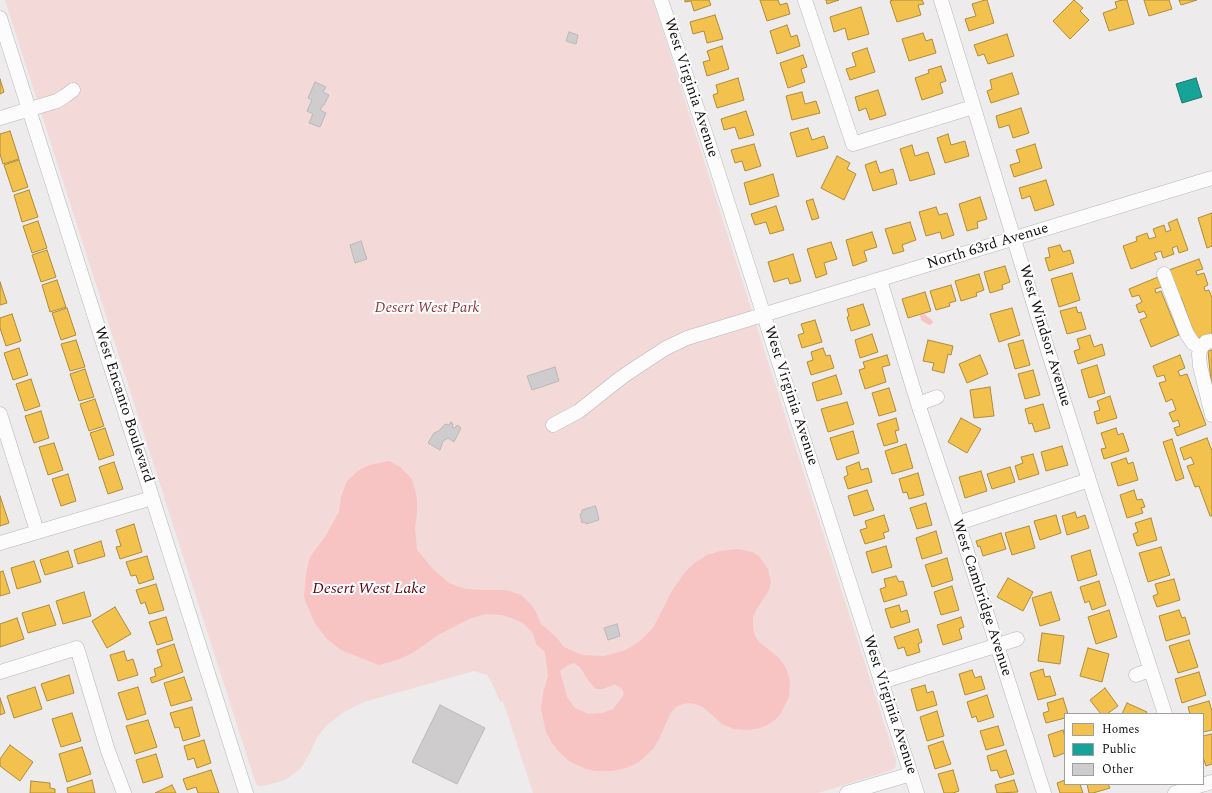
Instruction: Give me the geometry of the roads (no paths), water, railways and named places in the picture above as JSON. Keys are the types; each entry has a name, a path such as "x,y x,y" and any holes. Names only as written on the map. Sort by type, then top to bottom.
{"street":[{"name":"West Virginia Avenue","path":"661,0 708,141 917,793"},
{"path":"805,0 853,144 973,107"},
{"name":"West Windsor Avenue","path":"941,0 1089,480 1165,713"},
{"name":"West Encanto Boulevard","path":"0,18 246,793"},
{"path":"0,118 57,101 73,90"},
{"name":"North 63rd Avenue","path":"553,425 579,410 622,377 666,348 687,338 764,316 1212,178"},
{"path":"1164,274 1187,334 1193,343 1206,344"},
{"name":"West Cambridge Avenue","path":"880,280 918,404 958,523 1044,793"},
{"path":"1206,344 1199,354 1200,366 1212,415"},
{"path":"918,404 937,397"},
{"path":"0,414 38,531"},
{"path":"958,523 1089,480"},
{"path":"0,543 152,498"},
{"path":"881,682 1017,639"},
{"path":"0,672 77,648 108,751 124,793"},
{"path":"1136,675 1150,670"},
{"path":"847,793 911,774"},
{"path":"1175,793 1188,786"}],"water":[{"path":"924,314 932,320 933,323 929,325 921,320 920,315"},
{"name":"Desert West Lake","path":"389,461 400,467 411,478 417,500 415,528 417,550 432,568 449,583 465,589 506,590 521,595 536,612 541,624 556,637 564,647 582,655 604,656 626,650 640,641 653,628 673,589 686,571 707,555 720,551 738,549 752,552 759,556 768,569 771,582 769,590 756,610 753,618 753,628 755,636 759,642 778,657 785,666 788,674 790,681 789,697 781,713 776,719 760,728 748,730 734,729 722,724 704,708 698,705 690,703 683,704 676,707 670,714 653,749 639,762 626,768 612,771 595,771 586,769 569,761 559,752 546,732 541,709 543,693 548,676 545,652 536,644 533,633 523,623 502,615 486,614 469,619 438,635 414,652 400,659 379,665 341,650 327,639 314,622 304,597 306,574 310,557 325,537 339,512 341,497 347,481 359,470 370,465","holes":["574,663 580,667 596,689 603,689 615,684 622,689 624,694 613,709 602,713 589,714 575,708 567,697 560,671 568,665"]}],"park label":[{"name":"Desert West Park","path":"427,309"}]}
